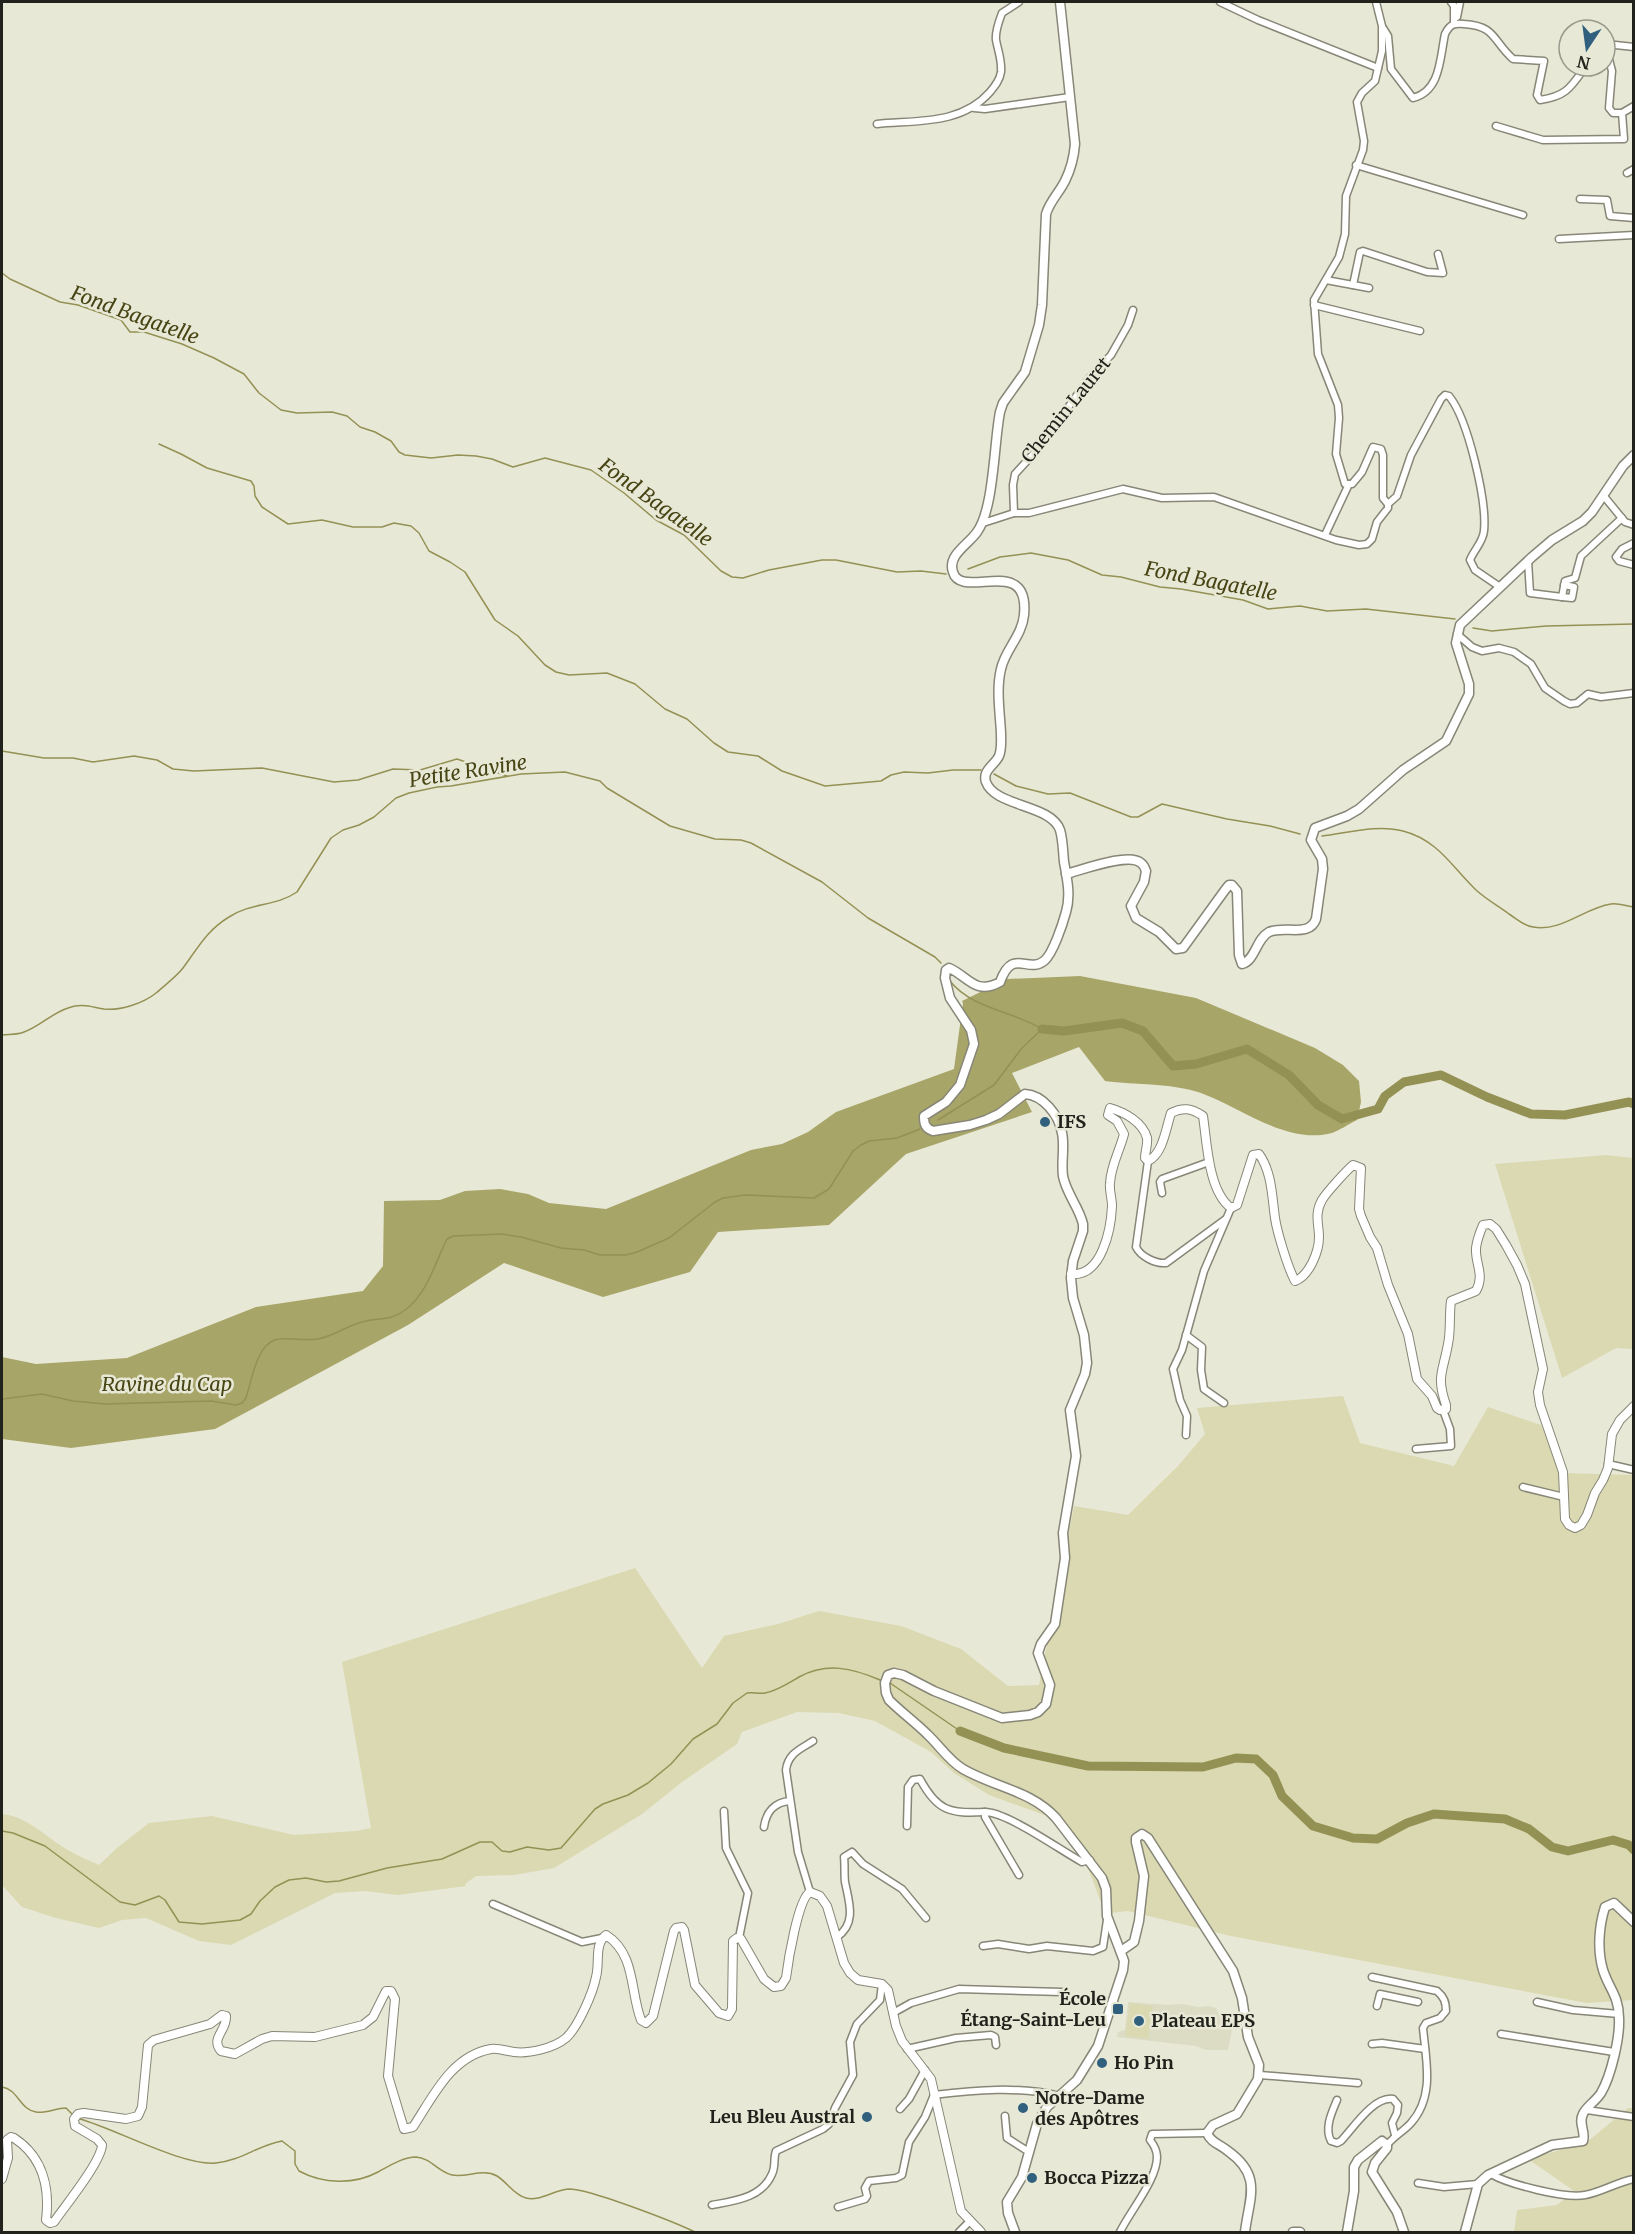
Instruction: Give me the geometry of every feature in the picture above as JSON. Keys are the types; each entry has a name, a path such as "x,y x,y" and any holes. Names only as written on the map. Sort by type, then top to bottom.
{"main road":[{"path":"1015,2232 1008,2213 1007,2202 1022,2177 1040,2118 1047,2107 1077,2080 1098,2046 1124,1961 1107,1916 1106,1889 1102,1878 1048,1809 1005,1786 984,1780 961,1768 889,1700 885,1683 891,1673 898,1674 1002,1718 1030,1716 1046,1704 1050,1685 1038,1653 1041,1644 1056,1624 1065,1558 1063,1533 1076,1456 1070,1410 1085,1374 1087,1363 1084,1335 1073,1298 1071,1274 1083,1224 1064,1176 1063,1134 1052,1112 1032,1094 1025,1094 999,1114 970,1125 933,1131 927,1129 924,1123 924,1116 946,1102 960,1085 974,1044 971,1030 950,998 945,978 946,970 949,968 956,971 968,982 985,987 1000,982 1005,969 1011,964 1043,962 1049,955 1067,910 1066,874 1060,830 1051,818 999,795 988,787 985,780 986,772 1000,754 1001,669 1004,658 1021,629 1024,611 1019,591 1009,582 998,580 963,582 952,572 954,557 976,534 983,523 988,504 1000,412 1003,403 1025,372 1039,325 1046,214 1065,181 1074,153 1060,2"},
{"path":"1066,874 1121,859 1132,859 1141,863 1146,871 1144,882 1131,906 1133,913 1136,918 1160,932 1172,945 1180,949 1184,948 1224,890 1232,885 1237,891 1239,961 1242,964 1249,960 1260,940 1271,931 1309,928 1314,925 1323,869 1322,859 1311,840 1315,828 1359,809 1402,770 1439,747 1452,732 1469,694 1469,684 1458,652 1457,633 1460,625 1552,540 1583,521 1623,466 1634,455"},
{"path":"1121,1951 1134,1942 1137,1932 1144,1876 1136,1838 1142,1834 1148,1838 1169,1869 1233,1971 1242,1998 1248,2037 1259,2065 1260,2075 1237,2114 1213,2125 1206,2133 1213,2142 1229,2151 1249,2176 1253,2194 1245,2232"},
{"path":"1465,2232 1478,2184 1491,2174 1552,2145 1583,2140 1583,2112 1601,2092 1619,2034 1616,1996 1603,1971 1599,1945 1605,1907 1614,1903 1634,1922"},
{"path":"1347,2232 1354,2191 1354,2167 1358,2160 1382,2141 1387,2145 1372,2172 1397,2212 1404,2232"},
{"path":"1293,2232 1300,2232"}],"street":[{"path":"877,124 959,115 980,104 997,84 1000,74 1001,60 996,38 998,23 1002,13 1019,2"},
{"path":"1220,2 1269,25 1378,68"},
{"path":"1349,484 1345,484 1342,479 1337,463 1340,418 1338,405 1318,354 1314,300 1339,256 1345,234 1346,196 1363,150 1364,141 1357,102 1362,93 1375,81 1383,40 1376,2"},
{"path":"1451,2 1454,6 1455,23"},
{"path":"1455,23 1460,2"},
{"path":"1382,26 1388,36 1391,69 1413,98 1434,84 1445,34 1455,23 1487,28 1513,59 1544,61 1537,95 1540,100 1562,96 1577,78"},
{"path":"1617,45 1634,47"},
{"path":"1611,78 1609,108 1613,113 1622,113 1634,106"},
{"path":"974,108 985,110 1070,97"},
{"path":"1496,126 1543,140 1624,139 1622,113"},
{"path":"1356,165 1522,214"},
{"path":"1580,199 1607,200 1610,216 1634,218"},
{"path":"1515,213 1515,222"},
{"path":"1559,239 1634,235"},
{"path":"1353,285 1360,252 1363,251 1427,272 1443,273 1438,254"},
{"path":"1326,280 1369,288"},
{"path":"1314,305 1420,331"},
{"name":"Chemin Lauret","path":"1014,513 1012,485 1015,474 1037,450 1091,376 1111,355 1128,325 1133,310"},
{"path":"983,523 1014,513 1029,513 1123,489 1162,498 1214,497 1351,544 1367,543 1372,539 1377,522 1388,508 1388,504 1397,496 1411,454 1445,395 1449,396 1456,406 1480,482 1485,530 1483,540 1474,550 1470,560 1475,570 1500,586"},
{"path":"1325,535 1349,484 1352,484 1362,472 1373,447 1381,449 1383,455 1383,498 1388,504"},
{"path":"1603,495 1625,522 1634,525"},
{"path":"1562,597 1564,581 1575,578 1581,556 1622,518"},
{"path":"1634,543 1622,549 1616,557 1619,561 1634,566"},
{"path":"1528,561 1530,592 1572,598 1574,587 1564,585"},
{"path":"1457,633 1472,647 1482,651 1499,648 1514,652 1531,664 1545,688 1570,704 1577,703 1588,694 1601,697 1634,693"},
{"path":"1071,1274 1095,1265 1106,1240 1112,1204 1110,1184 1124,1134 1117,1121 1108,1114 1110,1108 1136,1121 1147,1139 1145,1158 1148,1161 1136,1247 1142,1255 1160,1263 1166,1263 1227,1219"},
{"path":"1148,1161 1159,1150 1171,1113 1186,1108 1203,1116 1209,1162 1221,1198 1231,1208"},
{"path":"1186,1435 1187,1416 1177,1392 1173,1369 1186,1335 1204,1271 1231,1208 1237,1205 1253,1155 1259,1154 1273,1193 1277,1229 1295,1281 1306,1274 1318,1248 1319,1237 1316,1222 1322,1200 1353,1165 1361,1168 1359,1209 1377,1248 1388,1285 1408,1334 1417,1379 1432,1396 1437,1408 1443,1410"},
{"path":"1162,1193 1160,1182 1162,1179 1209,1162"},
{"path":"1416,1449 1451,1446 1450,1429 1443,1410 1446,1406 1440,1384 1440,1371 1448,1344 1452,1301 1461,1295 1472,1294 1479,1287 1481,1274 1476,1250 1483,1225 1490,1224 1496,1229 1525,1284 1544,1369 1538,1392 1540,1405 1563,1472 1565,1519 1569,1525 1575,1528 1581,1525 1587,1515 1608,1464 1612,1434 1620,1420 1634,1406"},
{"path":"1186,1335 1202,1347 1201,1370 1204,1389 1224,1403"},
{"path":"1608,1464 1634,1470"},
{"path":"1523,1487 1564,1497"},
{"path":"813,1741 795,1752 786,1764 801,1869 810,1892 820,1896 827,1906 844,1963 850,1973 861,1981 882,1984 888,1990 899,2035 931,2079 957,2201 969,2222 981,2232"},
{"path":"907,1826 908,1786 913,1780 920,1779 928,1794 943,1809 957,1814 992,1812 1082,1862 1090,1860"},
{"path":"764,1827 766,1817 774,1806 790,1801"},
{"path":"724,1811 726,1848 748,1893 739,1938"},
{"path":"985,1812 1019,1875"},
{"path":"837,1936 845,1931 850,1919 851,1903 845,1880 844,1857 852,1852 863,1864 902,1889 926,1918"},
{"path":"739,1938 743,1941 764,1979 774,1987 781,1986 786,1978 798,1914 803,1899 810,1892"},
{"path":"493,1904 582,1942 606,1935 612,1938 626,1960 633,1979 639,2014 641,2020 646,2023 653,2016 676,1928 684,1930 694,1985 719,2013 725,2016 730,2015 732,2009 732,1943 739,1938"},
{"path":"983,1946 998,1944 1029,1949 1047,1946 1094,1951 1103,1947 1107,1916"},
{"path":"2,2179 8,2158 8,2140 11,2137 38,2162 48,2196 46,2220 50,2223 54,2222 102,2150 102,2145 97,2139 75,2126 74,2119 78,2114 84,2113 126,2119 138,2116 142,2107 147,2049 154,2040 210,2024 222,2015 226,2016 226,2025 216,2040 216,2044 221,2051 235,2054 272,2036 319,2036 367,2023 375,2014 386,1991 391,1991 395,1999 388,2076 402,2120 402,2127 410,2129 449,2072 471,2057 492,2049 515,2053 538,2050 565,2039 592,1991 597,1976 599,1946 602,1938"},
{"path":"1372,1977 1437,1991 1444,1998 1446,2012 1440,2018 1424,2025 1428,2085 1426,2095 1413,2120 1387,2145"},
{"path":"712,2205 743,2199 756,2192 769,2181 772,2175 776,2151 823,2130 829,2124 834,2108 853,2075 850,2042 857,2024 880,2000 882,1984"},
{"path":"1406,2000 1410,1985"},
{"path":"893,2013 911,2003 958,1989 1062,1992"},
{"path":"1377,2006 1380,1994 1418,2002"},
{"path":"1537,2002 1573,2010 1619,2014"},
{"path":"1501,2034 1614,2052"},
{"path":"908,2049 956,2038 991,2035 995,2037 996,2045"},
{"path":"1372,2044 1383,2043 1425,2049"},
{"path":"900,2109 909,2099 925,2070"},
{"path":"1260,2075 1358,2083"},
{"path":"934,2095 964,2091 1032,2090 1060,2096"},
{"path":"838,2207 866,2199 865,2188 869,2181 896,2178 902,2175 909,2142 925,2117 934,2095"},
{"path":"1337,2100 1329,2123 1328,2133 1331,2141 1341,2141 1371,2107 1387,2098 1394,2099 1398,2105 1392,2123 1395,2135"},
{"path":"1587,2110 1634,2117"},
{"path":"1005,2116 1007,2138 1029,2152"},
{"path":"1120,2232 1146,2189 1158,2158 1150,2140 1152,2134 1206,2133"},
{"path":"1491,2174 1541,2191 1574,2196 1587,2195 1634,2179"},
{"path":"1418,2183 1444,2187 1478,2184"},
{"path":"958,2232 969,2222"}],"shaded area":[{"path":"1080,976 1196,998 1315,1048 1343,1065 1359,1081 1361,1102 1357,1120 1332,1133 1298,1134 1282,1130 1201,1093 1166,1086 1105,1081 1079,1047 1012,1073 1032,1112 906,1154 829,1225 718,1232 690,1272 603,1297 504,1263 408,1325 215,1429 71,1448 2,1439 2,1357 36,1364 127,1358 256,1307 363,1291 383,1266 384,1201 440,1200 465,1191 500,1189 528,1194 549,1203 606,1209 751,1150 782,1144 808,1132 836,1112 954,1069 962,1001 1007,979"},
{"path":"1128,2002 1216,2008 1220,2018 1232,2030 1228,2050 1206,2050 1196,2046 1117,2037 1118,2032 1125,2030"}],"green space":[{"path":"1606,1155 1633,1158 1633,1349 1616,1348 1562,1378 1495,1164"},
{"path":"1343,1396 1360,1443 1454,1466 1488,1407 1541,1425 1563,1473 1633,1475 1633,2000 1587,2003 1231,1936 1128,1911 1102,1914 1102,1905 1086,1863 1063,1832 1047,1816 989,1795 954,1773 931,1752 875,1721 839,1713 797,1712 742,1732 737,1744 682,1782 642,1814 554,1868 514,1875 476,1876 465,1884 466,1886 398,1895 365,1891 335,1893 231,1945 199,1941 146,1918 122,1920 99,1928 56,1918 22,1907 2,1885 2,1814 21,1819 64,1848 99,1865 149,1823 212,1816 294,1835 371,1828 342,1662 635,1568 702,1668 724,1636 778,1624 819,1611 901,1626 961,1649 1008,1686 1039,1685 1074,1506 1128,1515 1178,1466 1205,1434 1197,1408"},
{"name":"Plateau EPS","path":"1130,2003 1153,2006 1148,2039 1125,2036"},
{"path":"1628,2108 1633,2108 1633,2232 1514,2232 1517,2210 1557,2205 1574,2191 1528,2159 1586,2143"}],"waterway":[{"name":"Fond Bagatelle","path":"2,273 60,302 78,305 121,320 130,332 144,332 182,344 214,358 244,374 259,393 281,410 297,413 332,412 347,416 360,427 391,441 399,452 405,455 431,458 476,456 513,467 545,458 591,470 624,493 656,520 684,535 721,571 732,577 743,578 769,570 822,560 836,560 897,572 921,571 946,574"},
{"path":"159,444 207,468 251,481 255,496 262,507 288,524 322,520 353,527 382,527 394,523 411,526 419,533 429,551 465,572 495,620 518,636 545,665 556,672 569,675 607,673 635,684 665,709 687,719 728,752 758,756 782,771 825,786 881,781 891,775 904,772 981,770"},
{"name":"Fond Bagatelle","path":"968,569 1000,557 1031,553 1068,560 1102,575 1243,600 1268,609 1300,606 1327,611 1366,609 1455,619"},
{"name":"Fond Bagatelle","path":"1473,628 1492,631 1546,626 1634,624"},
{"path":"2,751 44,758 73,758 93,762 134,756 157,760 173,769 194,771 262,768 334,782 358,780 393,769 420,770 457,759 507,776"},
{"name":"Petite Ravine","path":"2,1035 24,1032 56,1013 73,1007 117,1009 151,997 180,971 203,940 221,922 238,912 289,897 297,892 331,838 343,830 374,817 396,798 437,787 521,774 565,772 600,781 607,788 670,826 715,839 741,840 751,843 822,882 868,918 935,957 941,963"},
{"path":"994,774 1016,786 1048,794 1070,793 1131,817 1138,817 1162,804 1300,834"},
{"path":"1322,836 1383,828 1415,835 1444,855 1480,893 1530,926 1544,928 1554,926 1611,904 1634,907"},
{"name":"Ravine du Cap","path":"938,1120 994,1085 1022,1048 1042,1029 981,1004 959,990 950,981"},
{"name":"Ravine du Cap","path":"1042,1029 1064,1031 1122,1023 1143,1031 1173,1066 1196,1064 1247,1049 1289,1075 1318,1105 1342,1119 1378,1109 1385,1096 1404,1082 1441,1075 1487,1097 1531,1114 1565,1115 1629,1102 1634,1104"},
{"name":"Ravine du Cap","path":"2,1399 42,1394 73,1401 105,1404 211,1401 236,1405 242,1403 246,1398 253,1371 261,1353 273,1341 318,1339 360,1323 391,1317 405,1310 425,1287 447,1239 453,1236 502,1234 600,1255 626,1255 669,1238 723,1198 745,1195 814,1198 829,1189 853,1151 861,1145 869,1141 897,1138 920,1129"},
{"path":"2,1831 45,1846 120,1902 135,1905 159,1896 165,1900 179,1922 202,1924 240,1920 251,1914 260,1901 275,1887 289,1880 306,1878 326,1882 339,1881 387,1868 442,1859 480,1842 492,1842 502,1851 510,1852 527,1847 549,1850 561,1848 595,1809 628,1795 648,1783 671,1764 693,1739 717,1724 733,1703 747,1693 769,1692 809,1672 830,1668 859,1672 880,1680"},
{"path":"890,1683 960,1731"},
{"path":"960,1731 1004,1748 1088,1766 1203,1767 1236,1758 1256,1759 1273,1775 1282,1796 1313,1826 1353,1838 1377,1839 1407,1823 1434,1814 1505,1819 1529,1829 1552,1847 1568,1851 1613,1840 1629,1845 1634,1850"},
{"path":"2,2087 12,2091 26,2108 36,2112 66,2108 72,2114"},
{"path":"80,2119 185,2159 202,2162 225,2162 282,2141 295,2151 295,2164 299,2171 328,2180 359,2179 401,2160 416,2157 452,2175 486,2173 497,2176 526,2198 537,2198 570,2189 580,2190 643,2210 695,2232"}],"place":[{"name":"IFS","path":"1045,1122"},
{"name":"École Étang-Saint-Leu","path":"1118,2009"},
{"name":"Plateau EPS","path":"1139,2021"},
{"name":"Ho Pin","path":"1102,2063"},
{"name":"Notre-Dame des Apôtres","path":"1023,2108"},
{"name":"Leu Bleu Austral","path":"867,2117"},
{"name":"Bocca Pizza","path":"1032,2178"}]}
